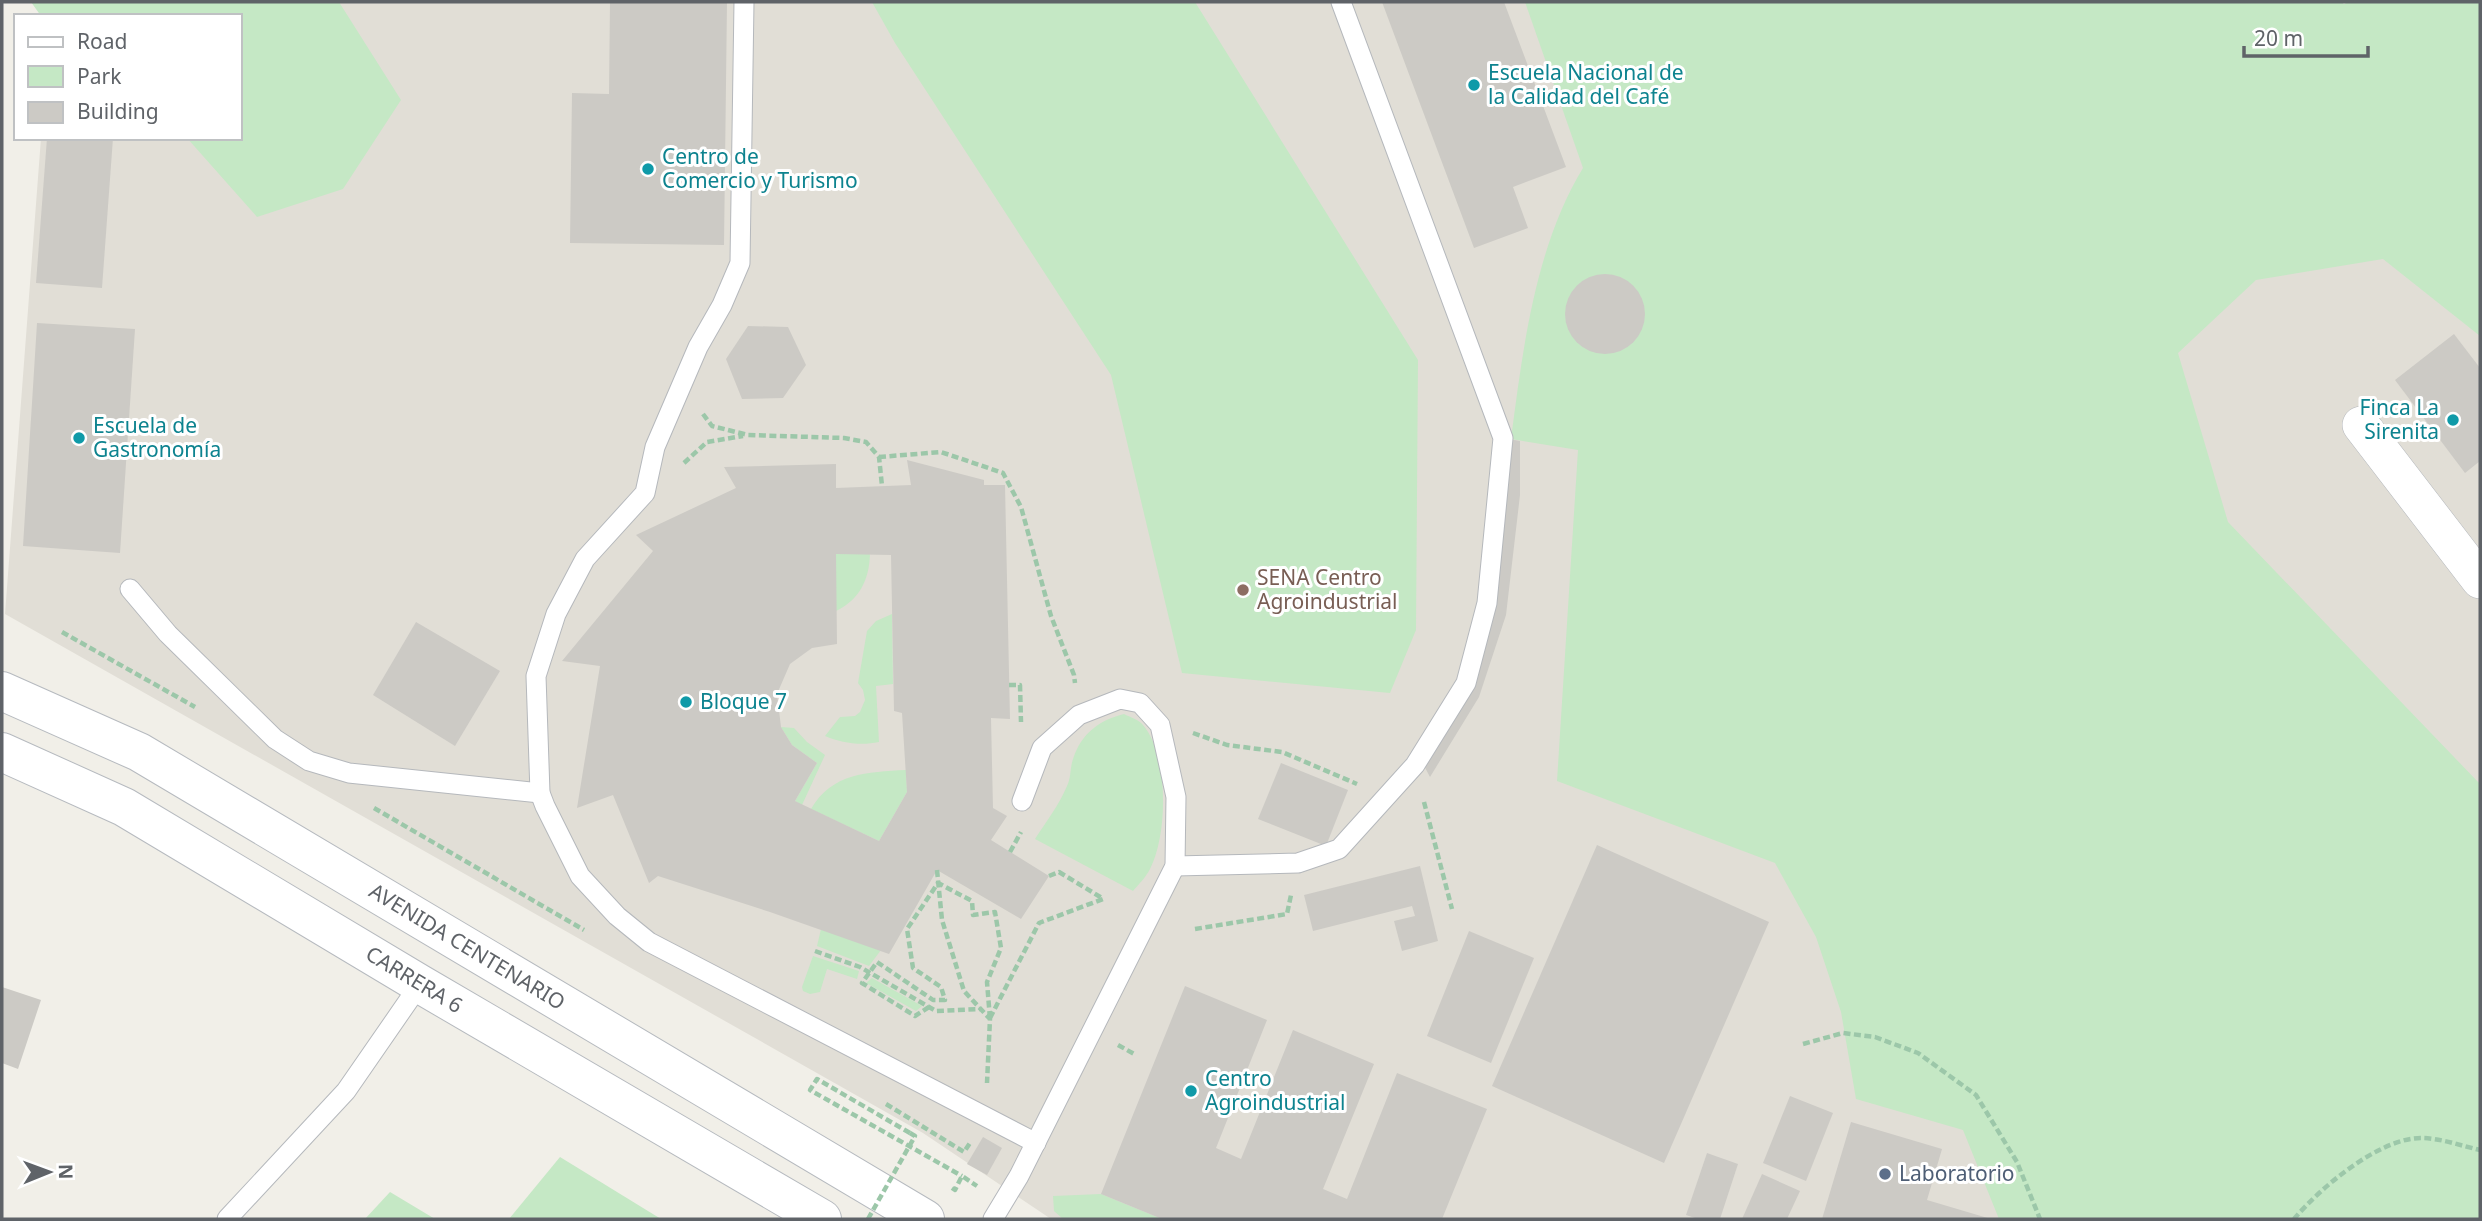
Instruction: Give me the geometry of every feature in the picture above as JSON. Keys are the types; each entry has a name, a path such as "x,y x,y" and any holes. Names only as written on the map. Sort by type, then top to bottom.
{"main road":[{"name":"AVENIDA CENTENARIO","path":"2,691 139,752 925,1219"},
{"name":"CARRERA 6","path":"2,752 124,807 822,1219"}],"street":[{"path":"2361,425 2480,580"}],"lane":[{"path":"744,2 740,263 722,305 698,347 655,447 645,493 585,559 556,614 536,676 540,793 580,876 617,916 649,942 1036,1143"},
{"path":"1175,866 1298,863 1339,849 1415,765 1466,683 1487,603 1503,438 1340,2"},
{"path":"130,589 168,634 275,739 309,761 349,773 540,793"},
{"path":"993,1219 1036,1143 1175,866 1176,797 1160,725 1140,703 1120,699 1079,715 1042,748 1022,801"},
{"path":"227,1219 346,1090 420,984"}],"path":[{"path":"701,411 712,426 748,435"},
{"path":"645,493 680,467 707,442 748,435 844,438 866,442 879,457 882,486"},
{"path":"879,457 941,452 1003,472 1021,508 1051,616 1074,675 1079,715"},
{"path":"62,632 201,710"},
{"path":"1009,685 1020,685 1021,722"},
{"path":"1160,725 1227,745 1282,752 1387,797"},
{"path":"1415,765 1452,909"},
{"path":"368,805 585,930"},
{"path":"937,870 942,920 964,991 989,1019"},
{"path":"989,1019 1039,923 1103,899 1059,872 1049,876"},
{"path":"883,1102 964,1152 985,1117 989,1019 987,982 1001,948 995,912 973,915 972,901 937,883"},
{"path":"929,1007 915,1016 862,983 877,962 933,1000 945,1000 942,987 913,968 907,929 937,883"},
{"path":"1195,929 1287,914"},
{"path":"815,951 860,967 936,1011 980,1009"},
{"path":"1803,1044 1843,1033 1875,1037 1918,1053 1976,1095 2017,1162 2040,1219"},
{"path":"868,1219 915,1136 817,1079 810,1090 962,1176"},
{"path":"2294,1219 2314,1196 2381,1148 2420,1138 2480,1150"}],"shaded area":[{"name":"SENA Centro Agroindustrial","path":"56,2 2341,2 2480,111 2480,1219 1051,1219 923,1133 5,614 41,140 242,140 242,14"}],"green space":[{"path":"31,2 339,2 401,100 343,189 257,217 189,140 242,140 242,14 40,14"},
{"path":"872,2 1195,2 1418,360 1416,630 1390,693 1182,673 1111,375 895,43"},
{"path":"1525,2 2480,2 2480,336 2383,259 2256,280 2178,353 2228,522 2480,784 2480,1219 1999,1219 1963,1130 1856,1099 1841,1012 1816,937 1775,863 1557,781 1578,450 1511,439 1526,334 1542,264 1553,231 1583,168"},
{"path":"836,554 870,554 868,572 862,588 851,601 836,611"},
{"path":"892,614 893,684 876,686 879,742 851,743 825,736 840,717 855,716 860,712 865,700 858,683 867,631 876,621"},
{"path":"1124,714 1141,723 1152,738 1158,755 1163,795 1163,816 1156,854 1148,872 1133,891 1035,839 1064,793 1076,750 1081,742 1099,724"},
{"path":"781,727 794,728 825,755 802,805 795,801 817,763 792,745"},
{"path":"906,770 907,792 879,841 811,809 829,788 840,781 864,774"},
{"path":"821,929 881,950 869,966 817,946"},
{"path":"813,956 859,971 857,979 827,969 820,992 810,994 803,991"},
{"path":"872,978 922,1006 916,1011 866,983"},
{"path":"560,1157 661,1219 509,1219"},
{"path":"390,1192 435,1219 365,1219"},
{"path":"1101,1194 1162,1219 1063,1219 1054,1211 1053,1196"}],"building":[{"name":"Centro de Comercio y Turismo","path":"610,2 727,2 724,245 570,243 572,93 609,94"},
{"name":"Escuela Nacional de la Calidad del Café","path":"1382,2 1504,2 1566,167 1513,187 1528,228 1474,248"},
{"path":"47,140 113,140 102,288 36,283"},
{"path":"1605,274 1620,277 1633,286 1642,299 1645,314 1642,329 1633,342 1620,351 1605,354 1590,351 1577,342 1568,329 1565,314 1568,299 1577,286 1590,277"},
{"name":"Escuela de Gastronomía","path":"37,323 135,329 120,553 23,546"},
{"path":"748,326 788,327 806,365 783,398 742,399 726,359"},
{"name":"Finca La Sirenita","path":"2454,334 2480,368 2480,461 2465,473 2395,380"},
{"path":"1503,438 1520,441 1520,495 1506,615 1479,697 1430,777 1420,758 1466,683"},
{"name":"Bloque 7","path":"907,460 984,480 984,485 1005,485 1010,719 991,718 993,808 1007,816 991,840 1049,876 1021,919 937,870 889,954 658,876 649,883 613,795 577,808 600,666 562,661 653,551 636,535 736,488 724,467 836,464 836,488 911,485","holes":["836,554 891,555 894,711 902,713 907,792 879,841 795,801 817,763 792,745 781,727 777,694 790,664 812,648 837,644"]},
{"path":"416,622 500,671 455,746 373,695"},
{"path":"1281,763 1348,790 1326,846 1258,819"},
{"path":"1597,845 1769,922 1664,1163 1492,1086"},
{"path":"1420,866 1438,941 1402,951 1394,921 1415,916 1412,906 1313,931 1304,895"},
{"path":"1469,931 1534,958 1491,1063 1427,1036"},
{"name":"Centro Agroindustrial","path":"1185,986 1267,1020 1216,1148 1241,1159 1293,1030 1374,1064 1323,1189 1347,1199 1397,1073 1487,1109 1442,1219 1162,1219 1101,1194"},
{"path":"2,987 41,1000 18,1069 2,1063"},
{"path":"1790,1096 1833,1113 1806,1181 1763,1163"},
{"name":"Laboratorio","path":"1851,1122 1942,1149 1927,1200 1991,1219 1822,1219"},
{"path":"983,1137 1002,1148 987,1175 967,1164"},
{"path":"1707,1153 1738,1164 1720,1219 1698,1219 1686,1215"},
{"path":"1762,1174 1800,1191 1787,1219 1742,1219"}],"place":[{"name":"Escuela Nacional de la Calidad del Café","path":"1474,85"},
{"name":"Centro de Comercio y Turismo","path":"648,169"},
{"name":"Finca La Sirenita","path":"2453,420"},
{"name":"Escuela de Gastronomía","path":"79,438"},
{"name":"SENA Centro Agroindustrial","path":"1243,590"},
{"name":"Bloque 7","path":"686,702"},
{"name":"Centro Agroindustrial","path":"1191,1091"},
{"name":"Laboratorio","path":"1885,1174"}]}
